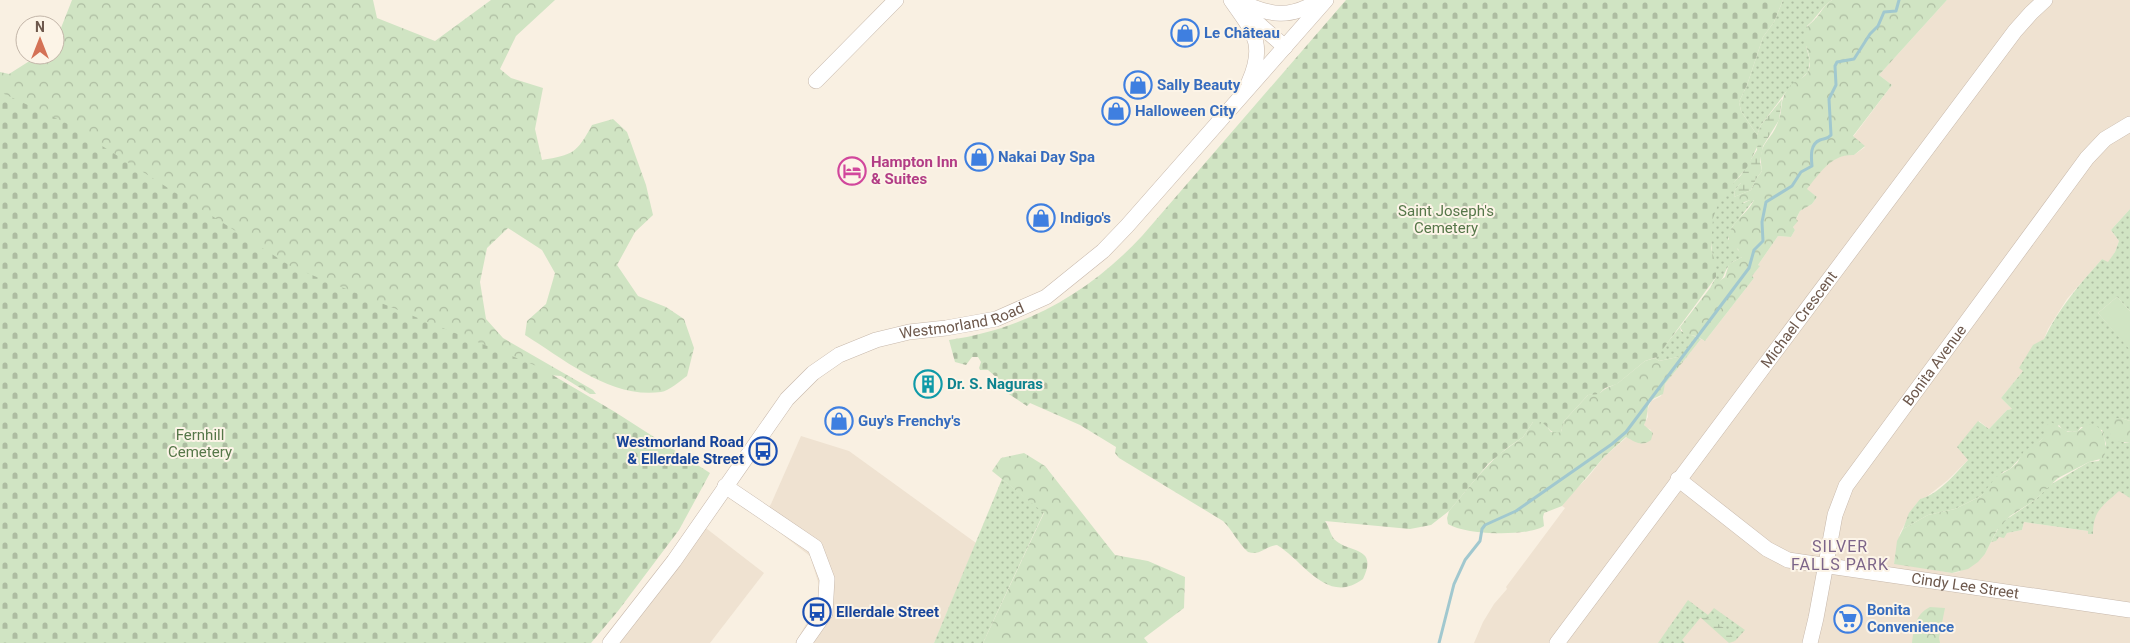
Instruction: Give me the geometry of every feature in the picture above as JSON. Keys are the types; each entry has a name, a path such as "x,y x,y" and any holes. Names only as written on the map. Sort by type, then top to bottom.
{"street":[{"path":"816,81 896,0"},
{"path":"1232,0 1258,9 1282,14 1295,13 1320,0"},
{"path":"1232,0 1285,48"},
{"path":"1232,0 1252,31 1257,45 1257,60 1245,93"},
{"name":"Westmorland Road","path":"610,643 674,561 791,394 813,373 839,355 876,340 909,332 946,328 996,319 1046,298 1103,251 1326,0"},
{"name":"Michael Crescent","path":"1557,643 2019,26 2045,0"},
{"name":"Bonita Avenue","path":"1810,643 1836,509 1851,478 2087,158 2105,139 2130,124"},
{"name":"Cindy Lee Street","path":"1678,479 1775,554 1796,562 2130,610"},
{"path":"725,486 815,547 827,579 824,613 804,643"}],"shaded area":[{"path":"1947,0 2130,0 2130,209 2111,230 2119,241 2108,263 2102,259 2067,299 2023,371 2001,398 2012,409 2007,410 1989,429 1979,421 1968,460 1948,480 1925,498 1920,499 1914,507 1900,533 1894,563 1952,573 1959,572 1985,554 1991,542 2007,533 2022,530 2024,522 2088,531 2097,511 2119,490 2130,498 2130,643 1474,643 1483,622 1494,604 1507,589 1506,587 1565,508 1562,506 1574,491 1604,457 1627,437 1642,444 1651,430 1645,427 1644,424 1648,417 1647,411 1651,401 1661,396 1665,384 1701,339 1705,341 1754,278 1752,276 1759,267 1758,265 1778,236 1791,237 1800,211 1812,204 1817,197 1806,189 1828,162 1845,155 1854,155 1865,147 1853,137 1892,85 1879,75"},
{"path":"801,436 849,451 976,543 934,643 795,643 817,605 819,585 810,556 762,519 771,504"},
{"path":"698,522 764,573 710,643 604,643"}],"green space":[{"path":"72,0 373,0 377,18 435,41 491,0 555,0 516,36 500,69 511,78 543,88 535,129 542,160 573,151 582,142 592,125 613,119 627,132 646,185 653,215 635,232 617,265 638,296 666,307 684,319 694,348 687,376 671,388 661,392 642,393 624,390 589,376 525,335 527,321 546,304 555,273 542,250 508,228 487,248 480,282 486,319 503,338 593,390 596,394 590,394 561,376 536,374 0,261 0,72 9,74 23,65 65,65 65,18"},
{"name":"Saint Joseph's Cemetery","path":"1346,0 1783,0 1774,22 1763,37 1747,85 1739,102 1741,111 1757,135 1758,145 1748,166 1720,199 1713,218 1711,248 1716,266 1716,277 1657,357 1645,361 1617,384 1605,388 1599,394 1588,395 1564,421 1561,432 1552,432 1542,422 1533,422 1523,437 1488,464 1449,511 1431,525 1410,529 1325,521 1334,539 1340,544 1365,555 1367,561 1367,568 1363,579 1350,586 1338,587 1327,584 1317,578 1277,545 1256,553 1248,552 1223,521 1119,458 1115,453 1116,447 1080,425 1030,403 1027,406 1001,389 1004,384 988,370 980,370 981,362 978,357 972,357 966,365 955,362 949,340 977,335 1029,317 1078,291 1100,275 1142,236"},
{"path":"1783,0 1832,0 1807,26 1806,46 1810,61 1808,72 1786,92 1761,125 1757,135 1741,111 1739,102 1747,85 1763,37 1774,22"},
{"path":"1832,0 1947,0 1879,75 1892,85 1853,136 1865,146 1854,155 1832,161 1807,189 1817,197 1812,204 1800,211 1791,237 1778,236 1758,265 1760,266 1752,276 1754,278 1705,341 1696,336 1684,334 1680,327 1710,288 1725,277 1729,264 1742,257 1738,249 1730,246 1730,232 1754,200 1739,204 1735,202 1734,197 1751,190 1762,171 1761,154 1780,117 1786,91 1792,84 1806,75 1809,69 1810,59 1804,38 1806,28"},
{"name":"Fernhill Cemetery","path":"0,92 66,123 292,267 539,367 615,412 710,473 679,530 618,611 591,643 0,643"},
{"path":"1782,99 1779,120 1763,146 1760,162 1762,171 1751,190 1734,197 1735,190 1741,183 1741,175 1757,150 1757,135 1761,125"},
{"path":"1741,175 1741,183 1735,190 1734,197 1744,203 1754,200 1732,227 1728,239 1742,254 1742,257 1731,263 1722,279 1710,288 1716,277 1711,237 1712,217 1720,198"},
{"path":"2130,209 2130,311 2117,297 2098,313 2130,349 2130,421 2121,418 2124,443 2130,443 2130,498 2119,491 2104,505 2095,519 2093,534 2088,534 2088,531 2024,522 2022,530 2007,533 2004,538 1999,537 1996,541 1991,542 2001,523 2035,500 2050,485 2089,462 2099,461 2106,444 2102,430 2081,427 2078,431 2072,432 2063,429 2059,425 2021,457 2010,469 2003,472 1981,496 1955,509 1928,515 1903,529 1909,513 1920,499 1940,489 1968,460 1957,447 1978,421 1989,429 2007,410 2012,409 2001,398 2023,371 2019,368 2033,345 2044,339 2070,297 2102,259 2108,262 2115,252 2119,241 2111,230"},
{"path":"2117,297 2130,311 2130,350 2098,313"},
{"path":"1680,327 1681,331 1701,339 1682,363 1678,357 1659,361 1655,358"},
{"path":"1678,357 1682,363 1665,384 1663,394 1653,399 1648,405 1644,425 1653,433 1651,440 1642,443 1635,442 1626,437 1604,457 1562,506 1544,513 1544,526 1536,530 1524,532 1496,533 1456,528 1448,524 1449,511 1478,476 1498,455 1523,437 1533,422 1543,422 1551,432 1561,432 1564,421 1588,395 1600,393 1618,383 1645,361 1655,358 1659,361"},
{"path":"2113,418 2130,421 2130,443 2116,441 2111,436 2110,422"},
{"path":"2051,422 2068,432 2078,431 2087,424 2098,427 2104,435 2104,458 2089,462 2058,478 2035,500 2010,516 1997,530 1985,554 1968,569 1952,573 1894,564 1897,541 1903,529 1928,515 1955,509 1981,496 1996,477 2010,469 2017,463 2024,451 2044,437 2045,426"},
{"path":"1024,453 1045,466 1115,555 1148,561 1185,577 1184,608 1144,638 1148,643 983,643 1044,513 992,471 1001,458"},
{"path":"1002,479 1044,512 983,643 934,643"},
{"path":"1688,600 1708,615 1714,608 1745,630 1735,641 1726,631 1701,617 1682,640 1685,643 1658,643"},
{"path":"1930,607 1945,608 1939,638 1940,643 1912,643 1918,618 1921,613"},
{"path":"1700,617 1710,619 1720,625 1735,641 1729,643"}],"waterway":[{"path":"1439,643 1454,584 1465,560 1480,541 1482,529 1485,525 1516,511 1612,444 1626,432 1749,268 1754,250 1763,241 1762,222 1766,202 1792,186 1801,172 1812,166 1811,154 1814,144 1831,135 1829,99 1836,85 1835,66 1837,62 1854,59 1870,34 1878,26 1884,12 1896,11 1899,0"}],"place":[{"name":"Le Château","path":"1185,33"},
{"name":"Sally Beauty","path":"1138,85"},
{"name":"Halloween City","path":"1116,111"},
{"name":"Nakai Day Spa","path":"979,157"},
{"name":"Hampton Inn & Suites","path":"852,171"},
{"name":"Indigo's","path":"1041,218"},
{"name":"Dr. S. Naguras","path":"928,384"},
{"name":"Guy's Frenchy's","path":"839,421"},
{"name":"Westmorland Road & Ellerdale Street","path":"763,451"},
{"name":"Ellerdale Street","path":"817,612"},
{"name":"Bonita Convenience","path":"1848,619"}],"district":[{"name":"SILVER FALLS PARK","path":"1840,555"}]}
